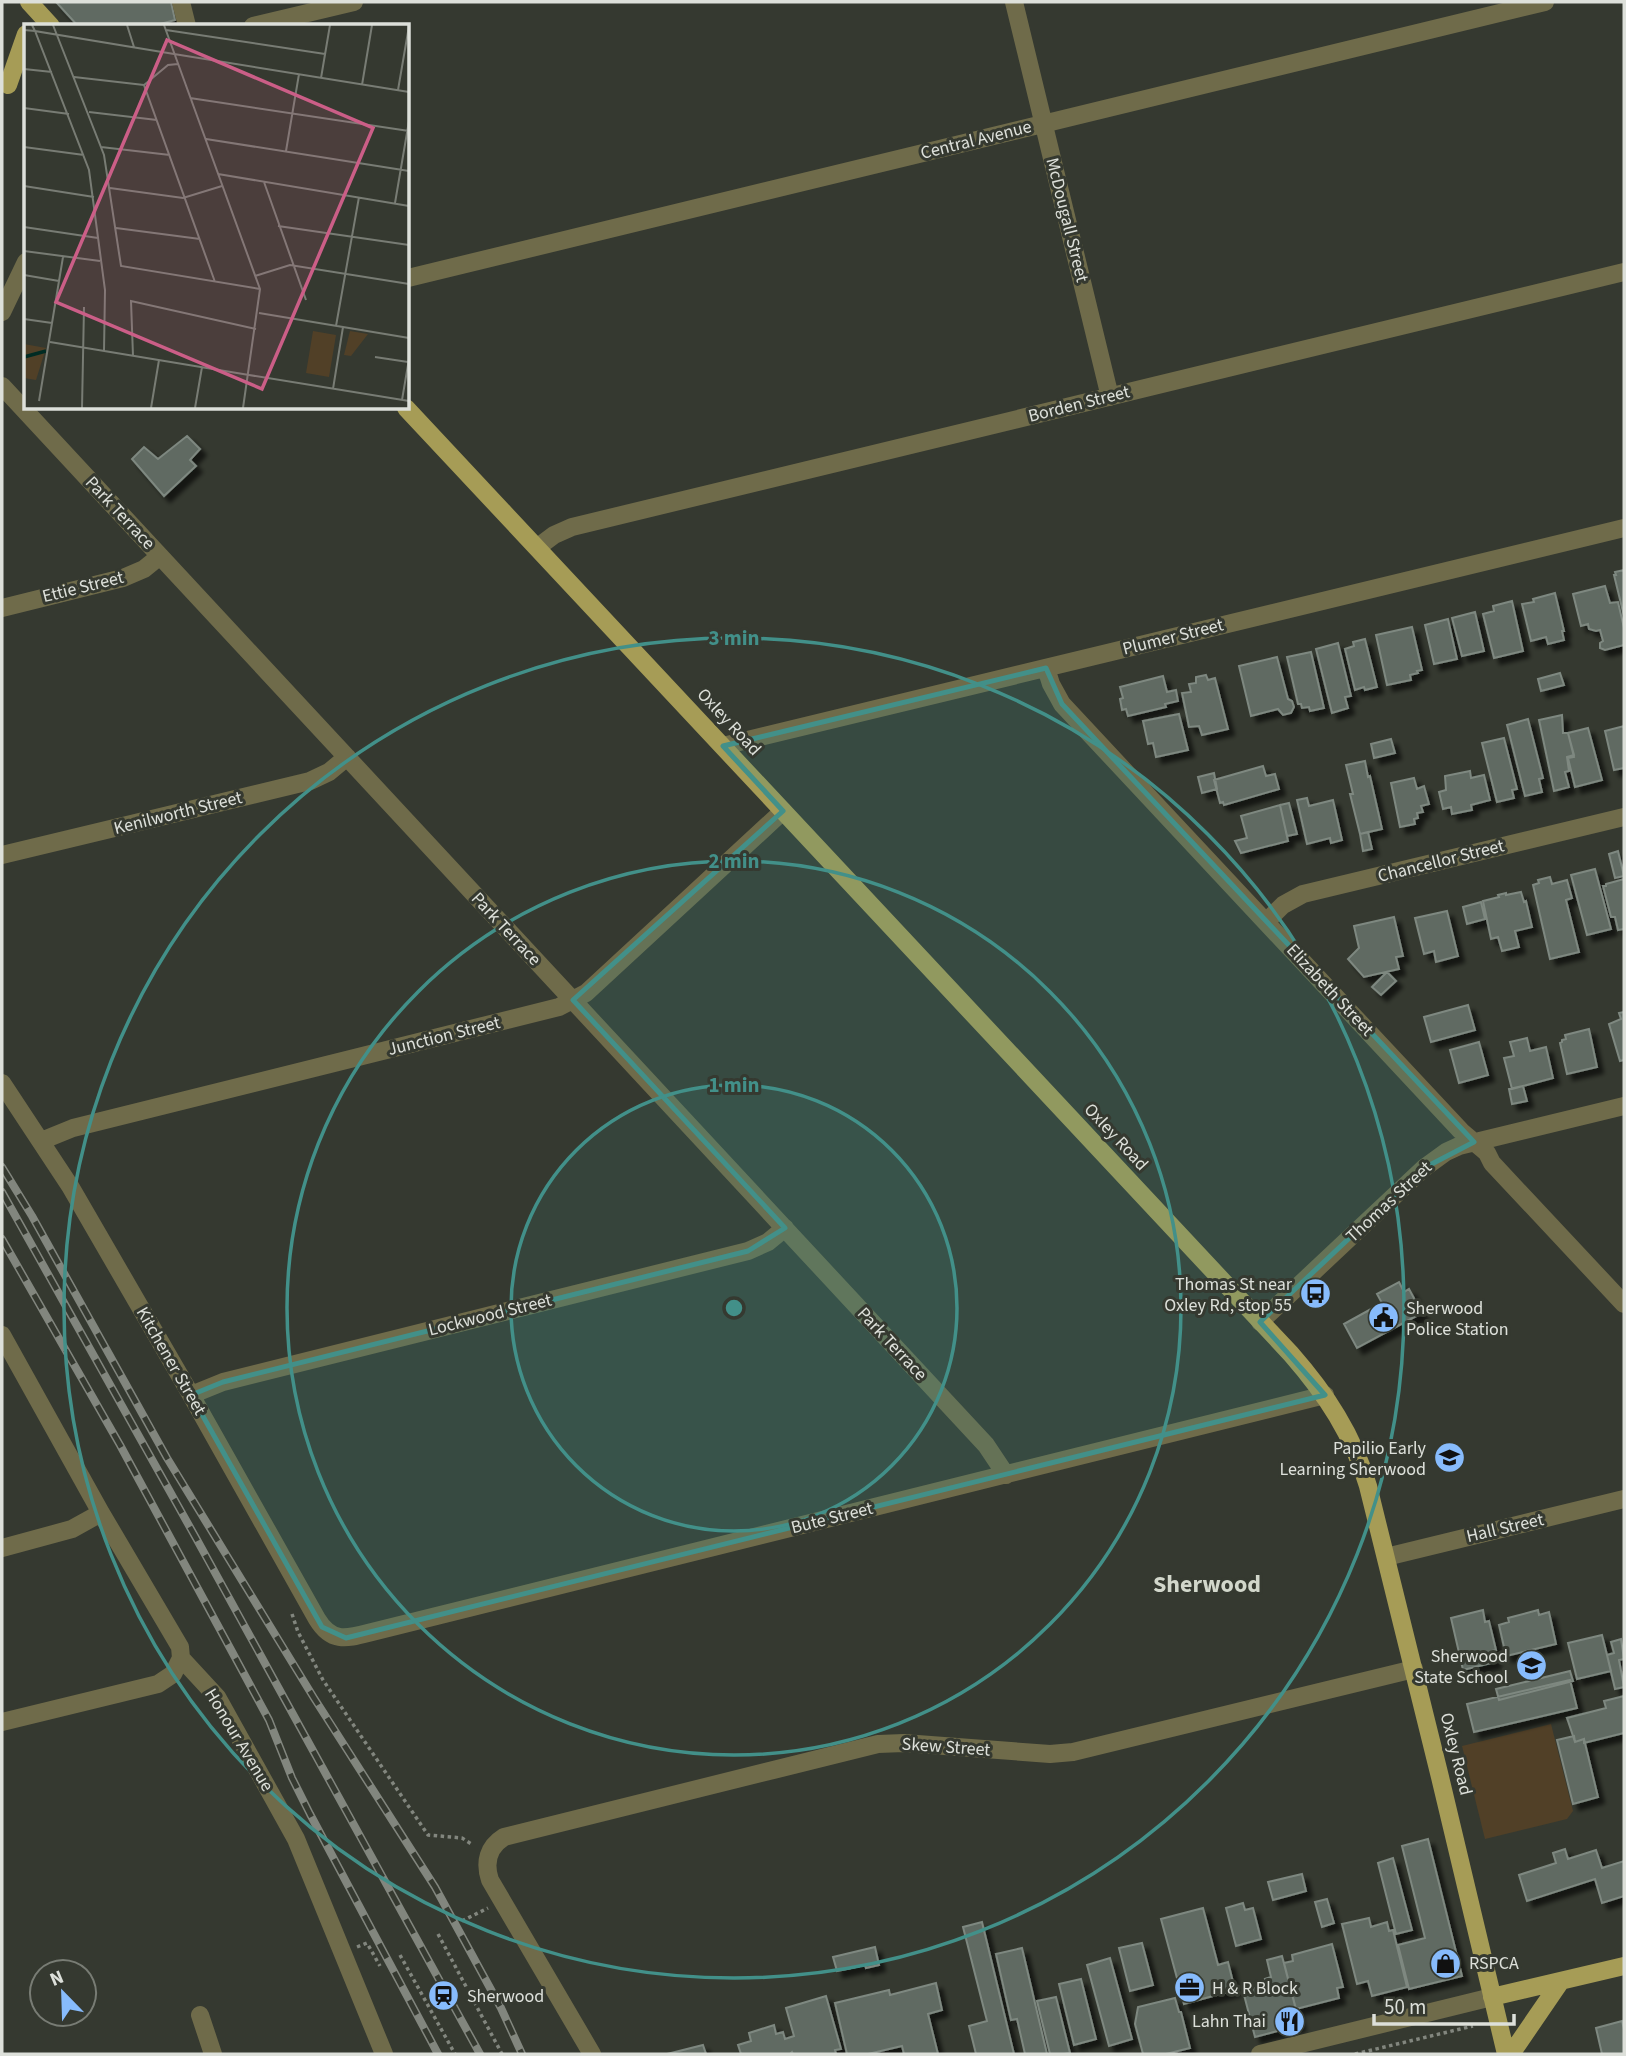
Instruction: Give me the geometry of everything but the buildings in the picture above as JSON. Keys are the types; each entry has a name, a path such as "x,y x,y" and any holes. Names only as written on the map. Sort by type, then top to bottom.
{"main road":[{"path":"28,24 31,4"},
{"path":"31,4 49,24"},
{"path":"5,86 24,39"},
{"path":"5,86 24,81"},
{"name":"Oxley Road","path":"409,410 1298,1362 1325,1395 1358,1456 1386,1557 1508,2054"},
{"path":"1492,1997 1624,1966"},
{"path":"1508,2054 1561,1981"}],"street":[{"path":"181,2 186,24"},
{"path":"261,24 354,2"},
{"name":"McDougall Street","path":"1014,2 1110,397"},
{"name":"Central Avenue","path":"410,278 1545,2"},
{"path":"2,312 24,266"},
{"name":"Borden Street","path":"538,547 554,535 572,527 1624,272"},
{"name":"Park Terrace","path":"2,386 24,410"},
{"name":"Park Terrace","path":"24,410 986,1445 1006,1475"},
{"name":"Plumer Street","path":"723,746 1624,528"},
{"name":"Ettie Street","path":"2,608 122,578 144,569 160,556"},
{"name":"Elizabeth Street","path":"1046,668 1062,704 1461,1131 1487,1153 1492,1163 1624,1304"},
{"name":"Kenilworth Street","path":"2,855 310,781 329,772 347,757"},
{"name":"Junction Street","path":"41,1141 72,1128 559,1007 586,993 783,811"},
{"name":"Chancellor Street","path":"1266,922 1283,905 1303,894 1624,817"},
{"name":"Kitchener Street","path":"2,1083 70,1186 317,1619 326,1631 338,1637"},
{"name":"Thomas Street","path":"1260,1322 1424,1168 1446,1152 1474,1142 1624,1106"},
{"name":"Lockwood Street","path":"191,1395 223,1382 748,1251 768,1242 785,1228"},
{"name":"Honour Avenue","path":"2,1335 101,1513 180,1647 181,1658 217,1697 296,1839 384,2054"},
{"name":"Bute Street","path":"338,1637 356,1637 1325,1395"},
{"name":"Hall Street","path":"1386,1557 1624,1499"},
{"path":"2,1548 72,1529 101,1513"},
{"path":"2,1722 158,1684 173,1674 181,1658"},
{"name":"Skew Street","path":"488,1854 498,1841 510,1835 878,1744 904,1743 1051,1754 1073,1752 1413,1669"},
{"path":"488,1854 487,1872 493,1887 592,2054"},
{"path":"1260,2054 1492,1997"},
{"path":"200,2015 213,2054"}],"path":[{"path":"291,1611 298,1632 323,1680 428,1835 462,1838 488,1854"},
{"path":"461,1922 484,1909"},
{"path":"438,1934 502,2054"},
{"path":"368,1943 380,1966"},
{"path":"400,1955 455,2054"},
{"path":"1355,2054 1473,2026"}],"highlighted area":[{"path":"1046,668 1062,704 1474,1142 1424,1168 1260,1322 1325,1395 346,1638 322,1627 191,1395 223,1382 748,1251 785,1228 573,1000 783,811 723,746"}],"shaded area":[{"path":"1551,1724 1573,1811 1567,1819 1485,1839 1462,1746"}],"railway":[{"path":"2,1167 167,1458 314,1698 435,1887 501,2008 522,2054"},
{"path":"2,1192 480,2054"},
{"path":"2,1239 120,1445 269,1720 292,1778 310,1814 438,2054"}],"place":[{"name":"Thomas St near Oxley Rd, stop 55","path":"1315,1294"},
{"name":"Sherwood Police Station","path":"1383,1318"},
{"name":"Papilio Early Learning Sherwood","path":"1449,1458"},
{"name":"Sherwood State School","path":"1531,1666"},
{"name":"RSPCA","path":"1446,1963"},
{"name":"H & R Block","path":"1189,1988"},
{"name":"Sherwood","path":"444,1996"},
{"name":"Lahn Thai","path":"1289,2021"}],"district":[{"name":"Sherwood","path":"1207,1584"}]}
